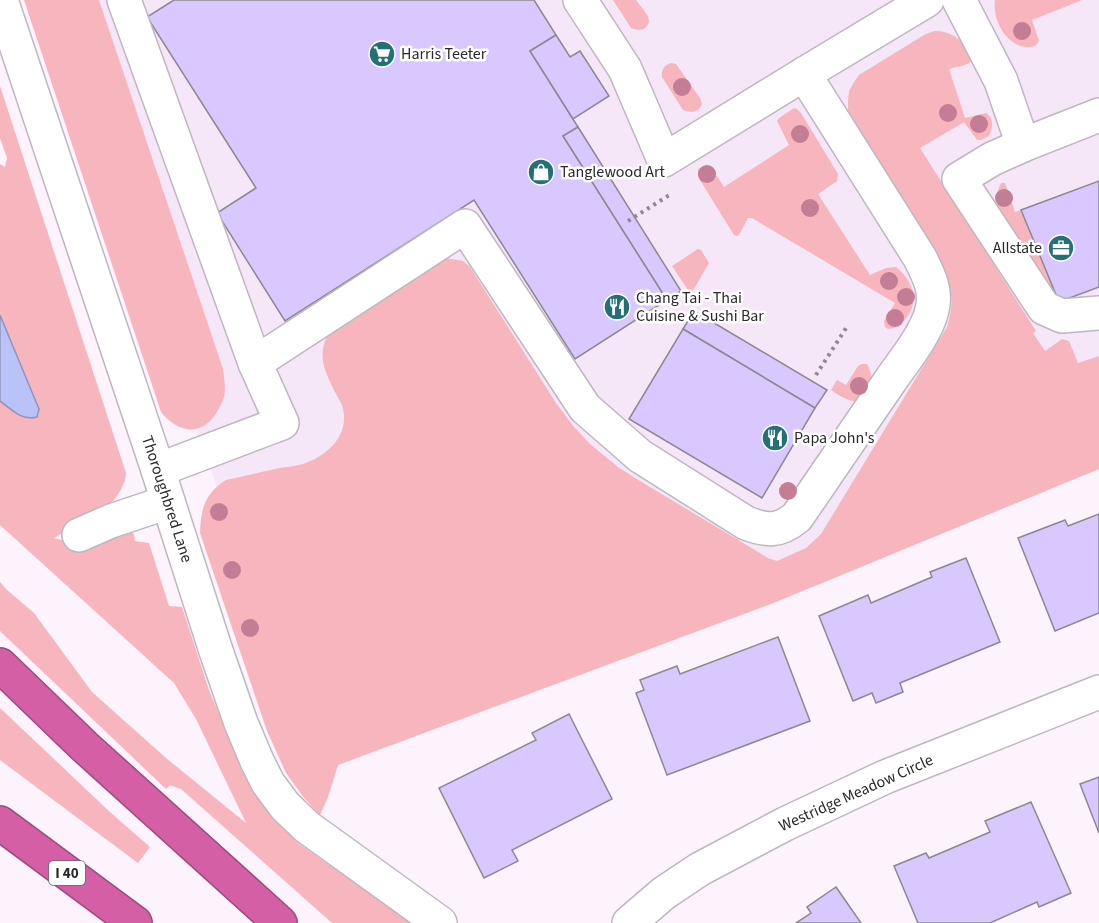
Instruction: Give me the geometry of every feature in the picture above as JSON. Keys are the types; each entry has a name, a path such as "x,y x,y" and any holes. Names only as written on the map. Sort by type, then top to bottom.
{"highway":[{"path":"0,665 84,746 280,923"},
{"name":"I 40","path":"0,823 135,923"}],"street":[{"path":"124,0 255,363 282,423 158,470"},
{"path":"580,0 625,69 664,160 927,0"},
{"path":"959,0 1001,81 1023,145"},
{"name":"Thoroughbred Lane","path":"2,9 241,723 257,761 268,783 285,806 307,827 440,923"},
{"path":"255,363 465,226 585,408 640,456 746,523 767,529 777,529 787,525 797,518 905,360 926,327 934,301 930,278 920,258 804,74"},
{"path":"1099,116 1023,145 992,159 959,179 1044,308 1062,316 1099,313"},
{"path":"79,535 168,502"},
{"name":"Westridge Meadow Circle","path":"629,923 673,887 752,840 885,777 1099,692"}],"path":[{"path":"628,221 672,193"},
{"path":"816,375 848,325"}],"shaded area":[{"path":"24,0 99,0 223,369 225,390 223,400 212,419 198,428 183,428 175,425 161,412"},
{"path":"47,0 1099,0 1099,369 824,550 774,568 223,505"},
{"path":"613,0 636,0 648,16 649,22 646,27 640,30 631,28"},
{"path":"995,0 1082,0 1032,20 1039,41 1035,46 1028,47 1013,42 1002,31 996,15"},
{"path":"934,31 954,36 969,52 972,58 969,63 949,69 965,118 986,113 992,120 992,127 989,136 977,140 964,122 920,148 1036,331 1033,333 1045,351 1062,339 1069,341 1078,363 1099,356 1099,469 771,604 338,765 320,815 286,773 267,731 200,533 205,503 213,491 226,480 303,464 321,455 336,442 343,425 344,415 342,405 323,362 323,347 330,331 445,258 463,261 470,267 556,403 590,444 635,478 768,558 777,561 806,548 821,534 947,327 949,320 952,301 947,275 855,129 848,112 849,91 859,75"},
{"path":"671,63 676,64 700,98 702,104 697,111 683,110 662,77 664,68"},
{"path":"0,86 126,473 120,491 108,506 54,538 73,543 128,525 135,541 149,543 169,606 182,607 209,690 242,768 258,798 274,820 301,845 412,923 332,923 181,789 170,785 166,789 0,631 0,582 34,613 92,692 166,758 246,823 196,719 174,683 0,525 0,164 5,167 7,158 0,138"},
{"path":"794,108 801,113 838,174 837,181 818,194 870,275 886,268 896,267 910,284 913,297 911,310 897,327 888,329 884,321 895,303 752,218 748,218 739,235 734,235 698,177 698,169 707,165 724,187 789,145 777,121"},
{"path":"1001,183 1005,183 1015,212 1021,210 1059,302 1001,218 997,201"},
{"path":"698,249 709,263 692,292 688,290 672,266"},
{"path":"867,364 871,378 859,398 851,401 831,390 837,380 846,385 858,366"},
{"path":"0,708 150,847 138,863 0,760"}],"water":[{"path":"0,315 39,409 37,417 22,416 0,401"}],"building":[{"path":"174,0 534,0 556,35 530,51 578,127 563,136 667,300 575,359 474,200 285,321 217,213 256,188 147,17"},
{"path":"556,35 570,57 580,51 609,96 573,119 530,51"},
{"path":"578,127 681,291 667,300 563,136"},
{"path":"1099,181 1099,287 1059,302 1021,210"},
{"path":"694,311 827,390 815,408 683,329"},
{"path":"683,329 815,408 762,498 629,419"},
{"path":"1099,514 1099,613 1055,631 1018,538 1065,520 1068,526"},
{"path":"966,558 1000,642 900,683 903,692 876,703 872,693 853,701 819,616 868,595 871,603 932,577 930,572"},
{"path":"778,637 810,721 667,775 636,693 644,690 640,680 677,666 680,674"},
{"path":"569,714 612,799 512,850 518,861 484,878 439,788 536,740 532,733"},
{"path":"1099,777 1099,833 1080,784"},
{"path":"1031,802 1071,893 1039,907 1037,902 990,923 918,923 894,866 926,853 929,858 990,832 985,821"},
{"path":"836,887 861,923 796,923 811,913 807,907"}],"place":[{"name":"Harris Teeter","path":"382,54"},
{"name":"Tanglewood Art","path":"541,172"},
{"name":"Allstate","path":"1061,248"},
{"name":"Chang Tai - Thai Cuisine & Sushi Bar","path":"617,307"},
{"name":"Papa John's","path":"775,438"}]}
